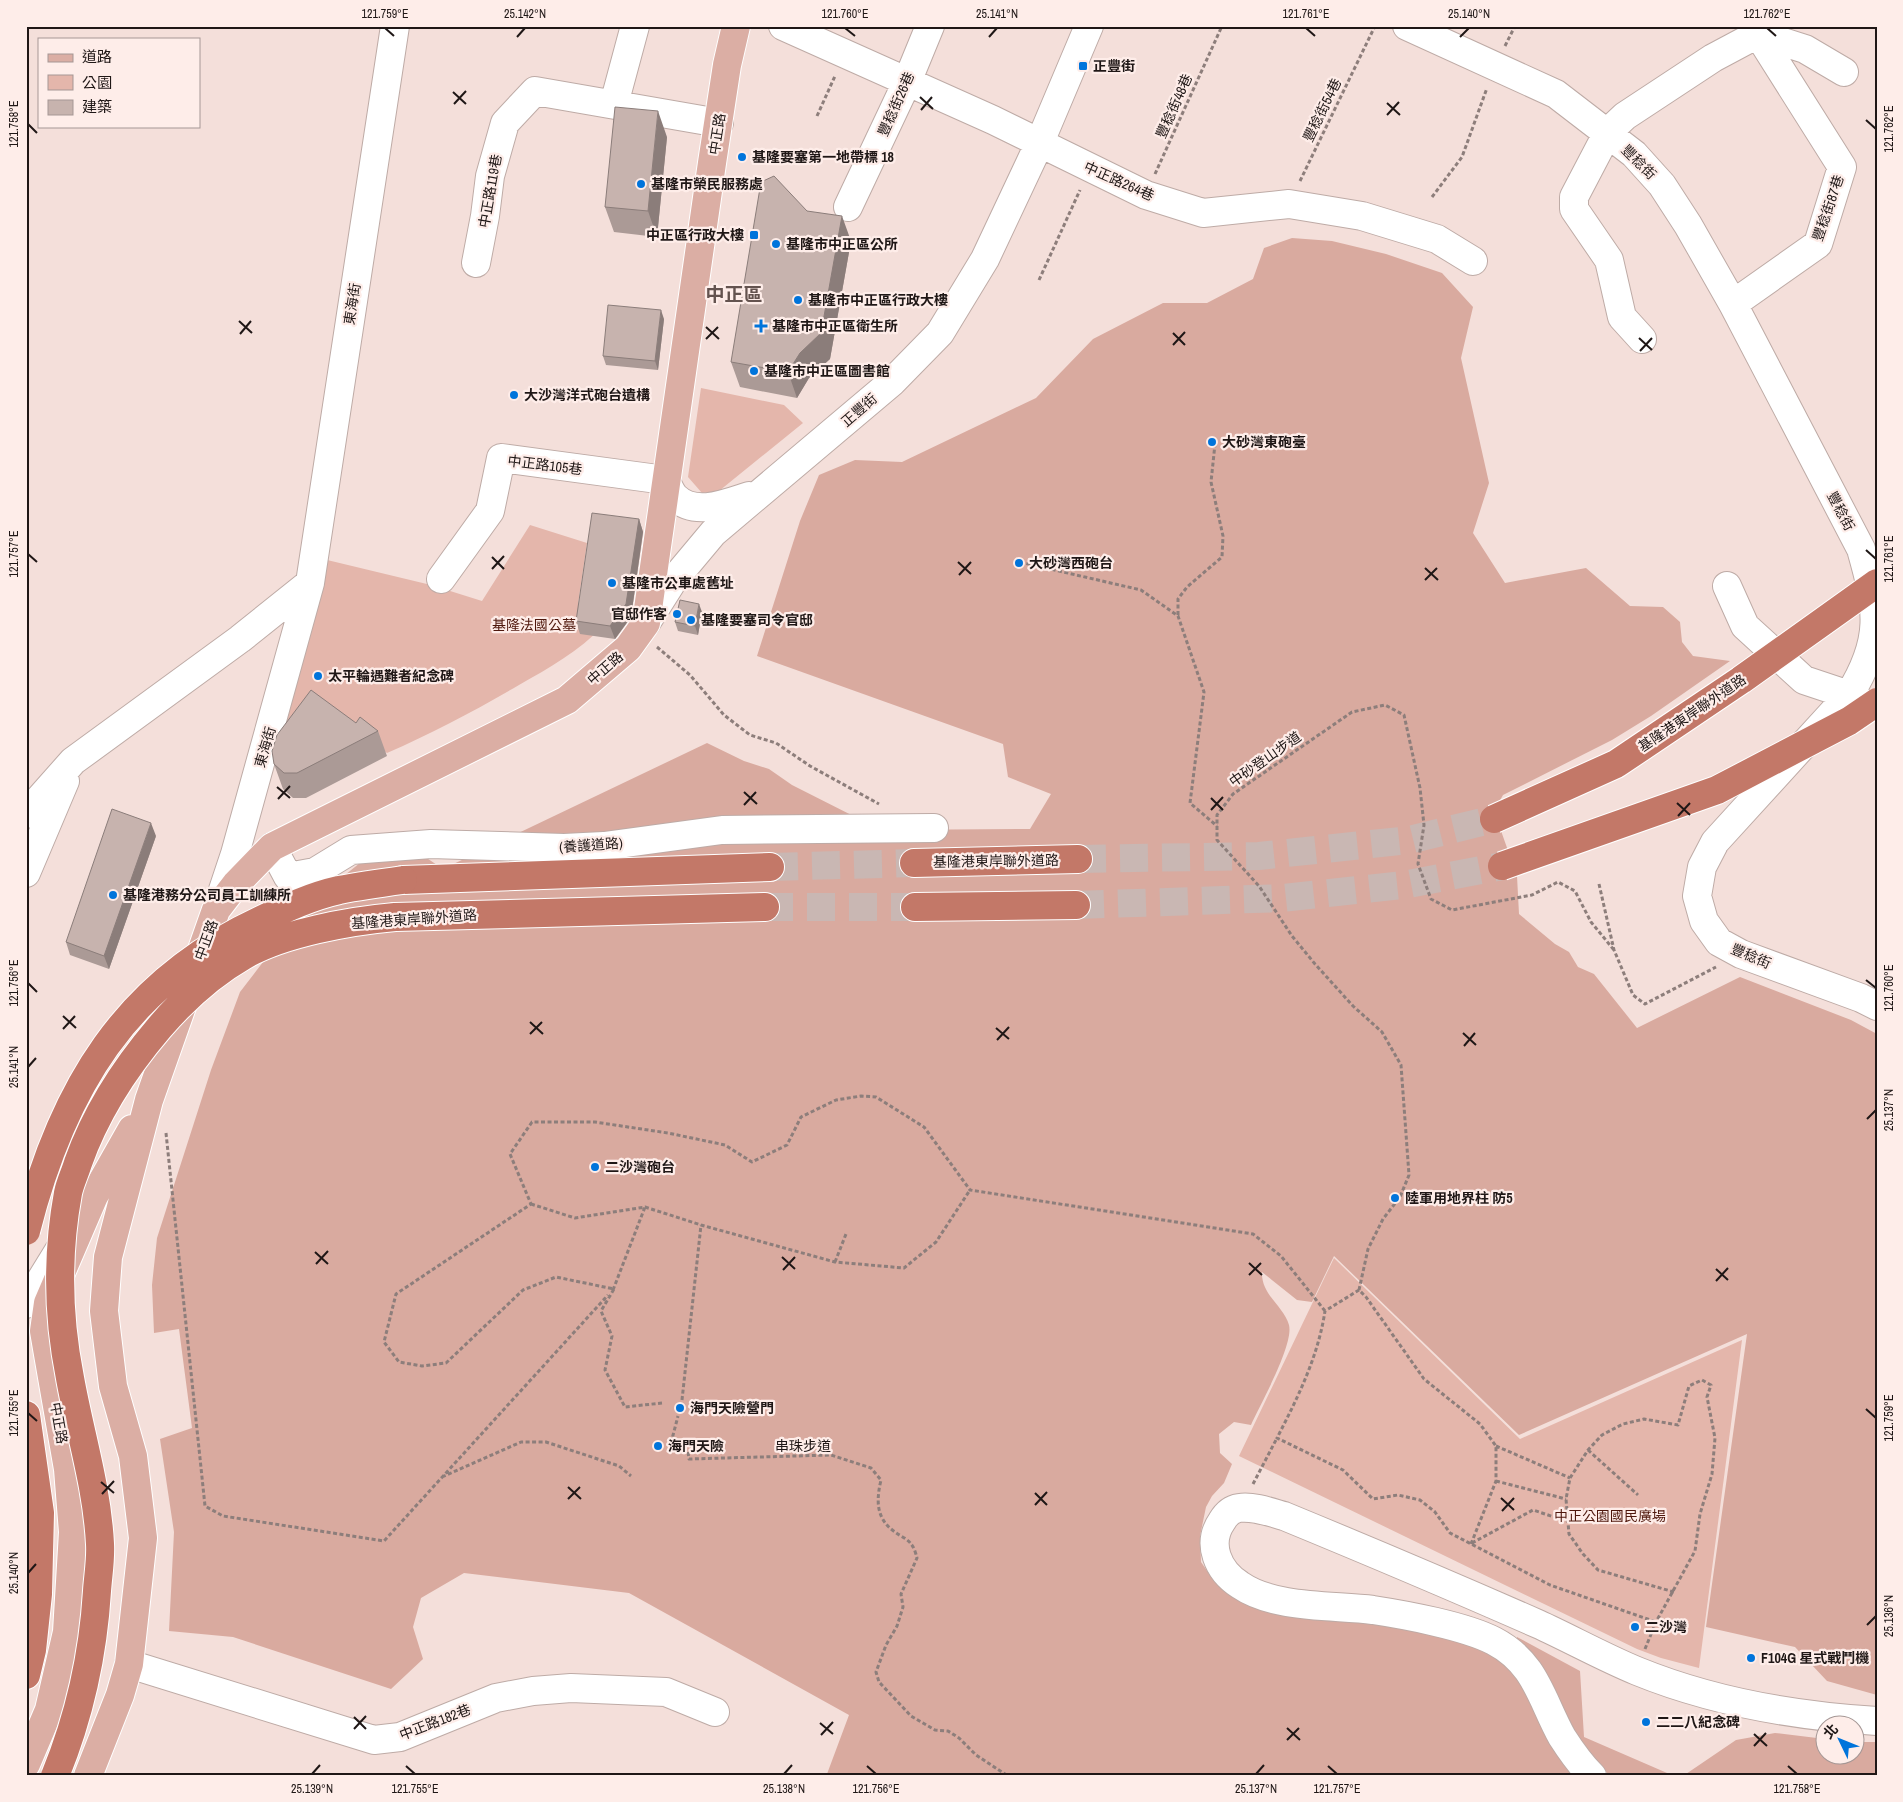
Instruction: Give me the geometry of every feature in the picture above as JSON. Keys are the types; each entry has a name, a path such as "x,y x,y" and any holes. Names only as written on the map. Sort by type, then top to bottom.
{"highway":[{"name":"基隆港東岸聯外道路","path":"1494,819 1616,764 1741,680 1877,583"},
{"path":"1502,866 1717,790 1849,721 1877,702"},
{"name":"基隆港東岸聯外道路","path":"914,863 1078,860"},
{"path":"26,1231 38,1184 79,1086 117,1030 153,990 192,958 238,931 296,904 338,890 402,880 770,867"},
{"path":"916,906 1076,904"},
{"name":"基隆港東岸聯外道路","path":"55,1776 67,1747 87,1681 95,1629 100,1547 96,1497 69,1377 60,1294 68,1192 85,1144 113,1088 138,1053 170,1016 203,983 244,955 289,938 353,921 395,917 765,907"},
{"path":"26,1414 40,1513 38,1594 32,1650 26,1675"}],"main road":[{"name":"中正路","path":"95,1774 129,1664 143,1538 133,1456 113,1386 104,1311 108,1257 149,1100 216,910 236,884 272,847 567,700 622,653 642,628 727,65 736,26"},
{"name":"中正路","path":"26,1764 49,1710 67,1632 73,1532 68,1469 44,1330 48,1303 94,1196 149,1100"}],"street":[{"name":"東海街","path":"216,910 235,854 310,583 395,26"},
{"path":"614,104 634,26"},
{"name":"豐稔街26巷","path":"848,207 907,82 930,26"},
{"name":"正豐街","path":"642,628 672,582 713,533 885,388 940,333 985,259 1040,142 1089,26"},
{"name":"豐稔街","path":"1407,26 1556,94 1608,132 1634,154 1662,185 1688,224 1733,304 1861,549 1874,592 1877,620 1872,647 1862,674 1849,695 1715,842 1702,867 1697,896 1704,921 1719,942 1741,954 1861,998 1877,1006"},
{"name":"中正路264巷","path":"796,29 845,54 1040,142 1146,195 1203,213 1289,204 1362,216 1437,239 1473,261"},
{"path":"1642,340 1622,317 1609,260 1574,209 1574,197 1608,132 1625,116 1713,58 1758,34 1805,49 1844,72"},
{"name":"豐稔街87巷","path":"1733,304 1818,244 1842,167 1758,34"},
{"name":"中正路119巷","path":"476,263 490,176 505,123 535,90 719,123"},
{"name":"中正路105巷","path":"440,579 490,511 501,458 665,480"},
{"path":"665,480 675,498 694,508 715,507 760,492"},
{"path":"26,814 73,761 240,639 310,583"},
{"path":"1727,586 1746,626 1804,680 1849,695"},
{"path":"240,639 253,636 266,637 275,642 283,651 288,663"},
{"path":"26,873 73,761"},
{"name":"(養護道路)","path":"272,847 288,877 315,872 351,850 431,844 572,848 604,846 722,830 934,828"},
{"path":"26,1304 94,1196"},
{"path":"1592,1776 1579,1762 1562,1737 1534,1677 1494,1641 1462,1630 1382,1612 1314,1606 1275,1599 1240,1585 1217,1560 1214,1538 1218,1526 1231,1511 1240,1508 1261,1509 1324,1532 1539,1625 1636,1670 1733,1702 1838,1718 1877,1720"},
{"name":"中正路182巷","path":"129,1664 374,1740 400,1737 496,1698 533,1691 571,1688 666,1692 715,1712"}],"path":[{"name":"豐稔街48巷","path":"1146,195 1222,26"},
{"name":"豐稔街54巷","path":"1289,204 1375,26"},
{"path":"817,116 845,54"},
{"path":"1432,197 1462,157 1494,66"},
{"path":"1039,280 1090,168"},
{"path":"1215,444 1210,482 1223,536 1222,557 1187,587 1178,599 1178,616 1204,692 1190,803 1217,826 1218,840 1259,886 1292,936 1315,964 1354,1006 1382,1032 1401,1066 1409,1175 1400,1197 1383,1219 1368,1249 1359,1290 1325,1311"},
{"path":"1020,562 1141,590 1178,616"},
{"path":"642,628 690,675 724,715 750,735 776,743 810,766 883,807"},
{"name":"中砂登山步道","path":"1217,826 1217,815 1233,794 1352,712 1386,705 1404,715 1420,788 1424,825 1418,864 1432,899 1452,910 1532,895 1558,882 1575,891 1591,922 1614,950"},
{"path":"1599,884 1614,950 1633,995 1645,1004 1741,954"},
{"path":"970,1190 936,1242 904,1268 835,1262 701,1225 645,1207 575,1218 531,1204 510,1154 532,1122 595,1122 668,1133 725,1145 752,1162 787,1145 802,1117 836,1100 861,1096 876,1097 924,1127 970,1190 1253,1234 1281,1256 1325,1311 1320,1340 1300,1391 1240,1508"},
{"path":"166,1131 205,1506 223,1516 384,1541 439,1478 614,1289"},
{"path":"531,1204 396,1294 384,1342 399,1362 422,1366 446,1363 523,1290 556,1278 614,1289"},
{"path":"645,1207 614,1289 601,1312 612,1336 605,1370 625,1407 662,1403"},
{"path":"682,1400 701,1225"},
{"path":"835,1262 846,1234"},
{"path":"1359,1290 1366,1297 1424,1379 1480,1424 1496,1446 1570,1478"},
{"path":"1636,1670 1656,1622 1674,1592 1695,1551 1700,1514 1712,1474 1715,1438 1707,1397 1711,1385 1702,1380 1689,1386 1678,1426 1644,1419 1637,1420 1602,1435 1588,1450 1570,1478 1566,1499 1566,1521 1569,1534 1583,1554 1598,1570 1674,1592"},
{"path":"671,1443 678,1416"},
{"path":"1277,1438 1343,1470 1373,1498 1398,1495 1420,1500 1435,1512 1450,1533 1550,1586 1656,1622"},
{"path":"439,1478 521,1442 546,1442 619,1466 631,1476"},
{"path":"1471,1544 1496,1481 1496,1446"},
{"path":"1588,1450 1638,1495"},
{"name":"串珠步道","path":"688,1452 689,1459 831,1455 871,1468 881,1480 877,1502 882,1519 893,1531 911,1543 917,1558 901,1594 903,1607 897,1626 886,1645 876,1672 879,1682 911,1716 935,1730 948,1731 976,1755 1008,1776"},
{"path":"1496,1481 1566,1499"},
{"path":"1471,1544 1533,1510 1566,1521"}],"green space":[{"path":"701,388 784,405 803,423 719,491 702,493 688,477"},
{"name":"基隆法國公墓","path":"530,525 587,543 578,604 603,626 594,635 563,658 503,694 438,729 387,753 326,709 271,759 323,559 431,585 482,601"},
{"name":"中正公園國民廣場","path":"1334,1258 1520,1439 1742,1340 1699,1668 1661,1658 1637,1649 1239,1456"}],"shaded area":[{"path":"1292,238 1332,241 1386,254 1442,273 1473,307 1461,358 1489,483 1473,533 1505,583 1586,568 1630,606 1663,607 1680,622 1682,642 1693,656 1730,661 1651,716 1612,740 1503,795 1494,811 1517,876 1519,914 1555,944 1569,952 1578,967 1594,974 1637,1028 1740,977 1851,1020 1877,1034 1877,1695 1827,1681 1795,1647 1706,1627 1747,1334 1519,1435 1334,1256 1312,1302 1297,1300 1262,1272 1265,1287 1286,1318 1289,1325 1289,1334 1282,1360 1251,1425 1234,1422 1219,1434 1220,1453 1232,1464 1224,1483 1212,1496 1206,1507 1200,1536 1201,1562 1214,1581 1232,1593 1373,1620 1459,1640 1492,1652 1525,1682 1551,1745 1574,1776 717,1776 827,1774 849,1715 629,1593 464,1573 421,1598 413,1627 423,1659 391,1689 233,1637 169,1631 174,1532 160,1439 192,1428 179,1329 154,1333 152,1285 157,1238 211,1070 240,992 307,905 394,836 443,869 707,743 744,761 769,769 792,785 881,830 1030,829 1051,794 1008,777 1003,744 757,656 800,521 819,475 855,460 902,462 1036,398 1093,339 1163,303 1207,303 1253,279 1264,248"},
{"path":"1517,1637 1580,1671 1584,1737 1674,1776 1610,1776 1576,1740 1516,1648"},
{"path":"1775,1733 1816,1738 1816,1764 1866,1764 1866,1742 1877,1742 1877,1776 1683,1776 1736,1740"}],"building":[{"path":"615,107 658,111 648,211 605,207"},
{"name":"基隆市中正區行政大樓","path":"774,176 807,211 842,216 821,333 800,353 788,372 731,362 761,182"},
{"path":"608,305 661,310 655,361 603,356"},
{"name":"基隆市公車處舊址","path":"592,513 639,519 626,604 610,626 576,621"},
{"path":"680,600 699,604 695,626 675,622"},
{"path":"311,690 356,723 360,717 378,731 297,773 284,773 274,764 272,751 277,735"},
{"name":"基隆港務分公司員工訓練所","path":"112,809 151,823 104,956 66,942"}],"tunnel":[{"path":"1078,859 1259,856 1409,840 1494,819"},
{"path":"770,867 914,863"},
{"path":"1076,905 1283,898 1403,885 1502,866"},
{"path":"765,907 915,907"}],"place":[{"name":"正豐街","path":"1083,66"},
{"name":"基隆要塞第一地帶標 18","path":"742,157"},
{"name":"基隆市榮民服務處","path":"641,184"},
{"name":"中正區行政大樓","path":"754,235"},
{"name":"基隆市中正區公所","path":"776,244"},
{"name":"基隆市中正區行政大樓","path":"798,300"},
{"name":"基隆市中正區衛生所","path":"761,326"},
{"name":"基隆市中正區圖書館","path":"754,371"},
{"name":"大沙灣洋式砲台遺構","path":"514,395"},
{"name":"大砂灣東砲臺","path":"1212,442"},
{"name":"大砂灣西砲台","path":"1019,563"},
{"name":"基隆市公車處舊址","path":"612,583"},
{"name":"官邸作客","path":"677,614"},
{"name":"基隆要塞司令官邸","path":"691,620"},
{"name":"太平輪遇難者紀念碑","path":"318,676"},
{"name":"基隆港務分公司員工訓練所","path":"113,895"},
{"name":"二沙灣砲台","path":"595,1167"},
{"name":"陸軍用地界柱 防5","path":"1395,1198"},
{"name":"海門天險營門","path":"680,1408"},
{"name":"海門天險","path":"658,1446"},
{"name":"二沙灣","path":"1635,1627"},
{"name":"F104G 星式戰鬥機","path":"1751,1658"},
{"name":"二二八紀念碑","path":"1646,1722"}],"district":[{"name":"中正區","path":"734,294"}]}
